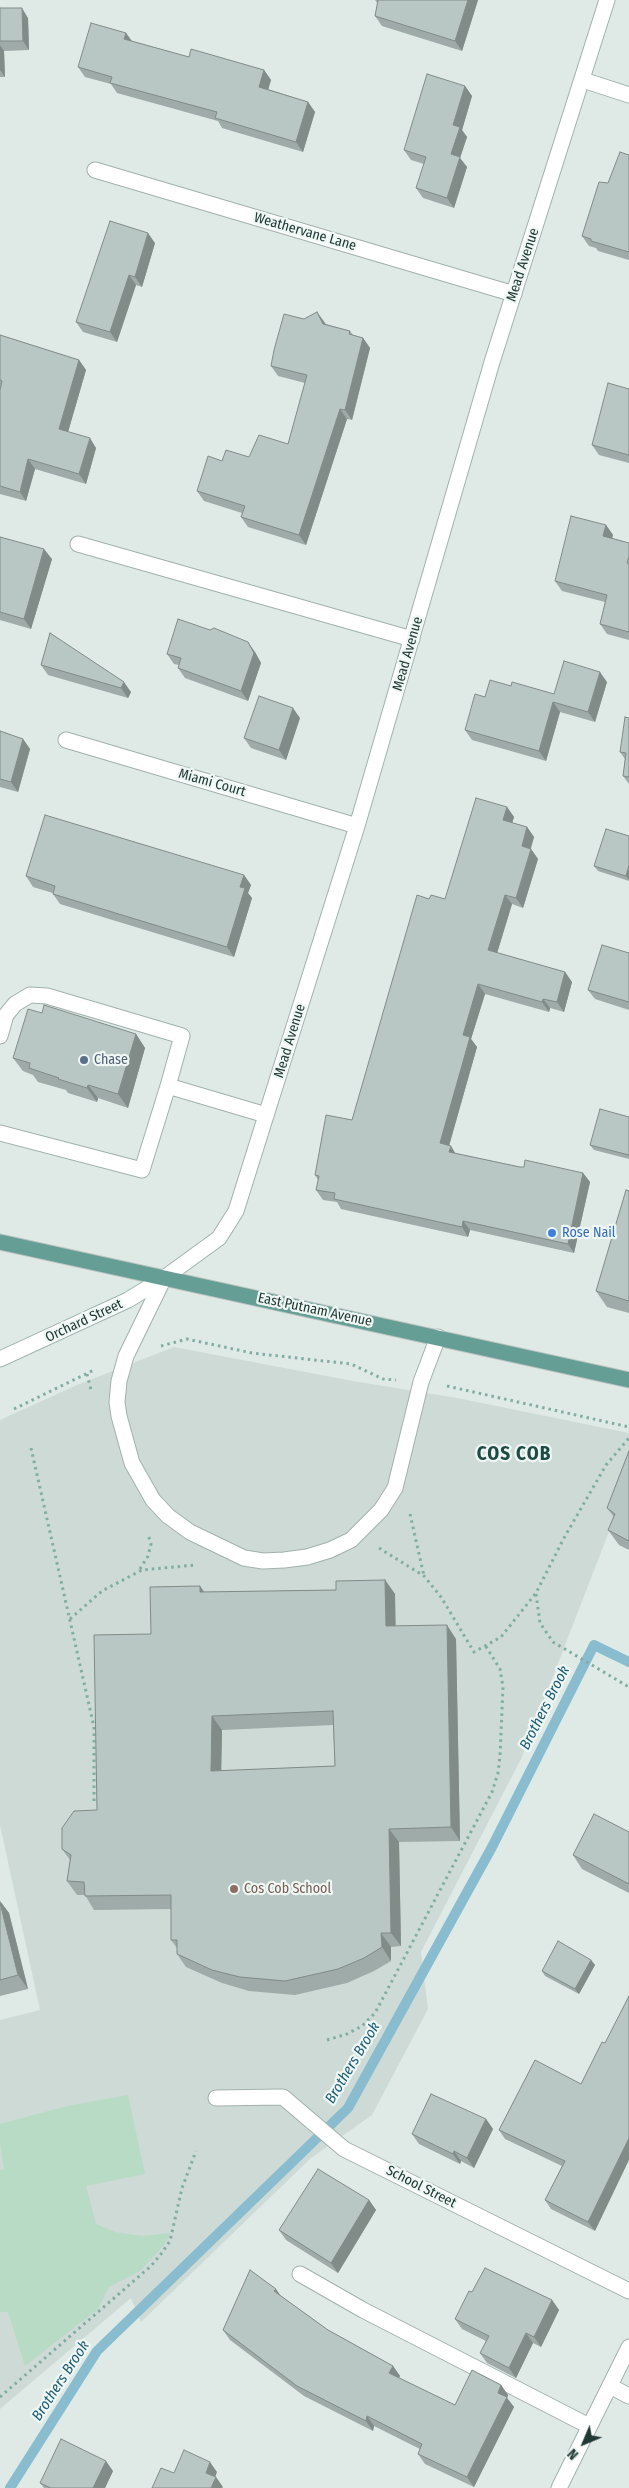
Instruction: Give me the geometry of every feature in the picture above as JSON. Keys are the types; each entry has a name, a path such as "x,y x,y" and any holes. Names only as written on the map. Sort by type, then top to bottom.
{"main road":[{"name":"East Putnam Avenue","path":"0,1242 629,1380"}],"street":[{"name":"Mead Avenue","path":"164,1278 219,1238 236,1211 357,826 514,294 607,0"},
{"path":"583,80 629,94"},
{"name":"Weathervane Lane","path":"95,170 514,294"},
{"path":"78,544 412,639"},
{"name":"Miami Court","path":"66,740 357,826"},
{"path":"0,1036 3,1014 30,995 47,996 182,1036 142,1170 0,1133"},
{"path":"168,1086 266,1115"},
{"path":"164,1278 126,1356 119,1381 117,1402 119,1416 132,1463 153,1500 168,1516 202,1539 244,1558 263,1561 307,1557 330,1550 351,1540 381,1510 395,1488 421,1382 438,1337"},
{"name":"Orchard Street","path":"0,1359 128,1300 164,1278"},
{"name":"School Street","path":"216,2098 283,2097 344,2149 629,2291"},
{"path":"300,2274 363,2310 589,2426"},
{"path":"559,2488 629,2347"},
{"path":"610,2386 629,2396"}],"path":[{"path":"14,1409 126,1356 187,1339 252,1352 352,1364 383,1379 438,1384 629,1427"},
{"path":"87,1374 92,1393"},
{"path":"373,1545 424,1576 441,1597 474,1652 501,1637 536,1593 564,1538 606,1465 629,1438"},
{"path":"31,1448 94,1727 94,1802"},
{"path":"408,1509 424,1576"},
{"path":"139,1571 148,1556 151,1544 146,1528 153,1534"},
{"path":"69,1620 102,1590 139,1571 178,1565 199,1565 191,1560"},
{"path":"536,1593 540,1623 553,1642 629,1687"},
{"path":"327,2040 348,2034 362,2026 375,2013 492,1792 498,1773 500,1756 503,1687 500,1670 485,1646"},
{"path":"0,2397 151,2266 161,2254 170,2241 182,2188 196,2151"}],"shaded area":[{"name":"Cos Cob School","path":"174,1347 353,1381 457,1398 629,1433 629,1480 521,1759 421,1952 428,2009 372,2115 311,2158 141,2322 131,2298 0,2409 0,2020 40,2010 0,1825 0,1420 77,1385"}],"green space":[{"path":"128,2095 145,2174 86,2186 96,2224 115,2232 142,2236 171,2233 164,2245 140,2271 109,2287 98,2309 25,2366 8,2312 0,2312 0,2170 4,2169 0,2143 0,2124 67,2106"}],"building":[{"path":"378,0 468,0 455,41 375,16"},
{"path":"0,8 22,8 23,41 0,41"},
{"path":"91,23 126,33 124,39 189,57 191,49 264,70 259,87 308,102 296,142 215,118 217,112 110,83 112,77 78,67"},
{"path":"427,74 465,86 453,125 460,127 451,154 460,157 447,198 416,188 426,157 404,150"},
{"path":"620,152 629,155 629,252 591,241 591,239 582,236 599,182 608,183"},
{"path":"110,221 148,233 135,277 129,275 110,332 76,322"},
{"path":"317,312 323,324 350,331 349,334 363,338 345,410 340,409 299,535 241,517 245,506 197,491 208,456 222,461 226,450 249,457 259,435 288,444 307,375 271,366 274,350 284,314 304,319"},
{"path":"0,335 79,360 59,429 90,438 79,474 28,459 20,492 0,486 0,390 2,381 0,380"},
{"path":"608,383 629,389 629,455 592,445"},
{"path":"571,516 606,525 603,536 629,543 627,563 629,564 629,632 600,624 607,595 555,581"},
{"path":"0,537 44,549 24,619 0,612"},
{"path":"178,619 210,630 214,628 248,642 254,653 241,691 178,668 181,658 167,654"},
{"path":"50,633 124,682 121,688 41,665"},
{"path":"564,661 600,672 588,712 553,702 539,751 465,730 475,694 485,697 490,680 511,686 512,682 554,694"},
{"path":"259,696 293,708 279,750 244,738"},
{"path":"625,717 629,718 629,777 623,776 626,753 620,752"},
{"path":"0,731 23,739 11,782 0,779"},
{"path":"476,798 507,807 503,820 527,827 522,846 531,849 516,898 505,895 488,950 565,972 557,1002 543,999 542,1002 478,984 463,1035 470,1037 440,1143 451,1146 449,1152 520,1167 524,1167 525,1160 583,1173 568,1244 463,1221 462,1227 334,1199 335,1193 316,1190 319,1176 315,1175 326,1115 352,1120 417,895 429,899 431,895 445,899"},
{"path":"45,815 244,875 240,887 245,888 227,947 53,894 55,886 26,876"},
{"path":"606,829 629,836 629,865 626,876 594,866"},
{"path":"602,945 629,953 629,1002 588,990"},
{"name":"Chase","path":"44,1005 136,1034 118,1094 88,1085 87,1088 58,1079 29,1068 30,1063 13,1058 28,1009 42,1013"},
{"path":"600,1109 629,1117 629,1155 590,1145"},
{"path":"626,1190 629,1191 629,1301 596,1291"},
{"path":"629,1451 629,1541 608,1530 615,1514 607,1508"},
{"path":"385,1580 386,1626 447,1625 451,1827 389,1829 391,1933 381,1933 382,1947 364,1958 338,1969 285,1981 240,1977 212,1970 177,1954 177,1940 171,1940 171,1895 85,1896 84,1882 67,1881 71,1855 62,1849 62,1828 74,1811 97,1810 94,1635 151,1634 150,1587 200,1586 200,1592 336,1590 336,1581","holes":["333,1711 335,1766 211,1771 212,1716"]},
{"path":"594,1814 629,1832 629,1884 573,1855"},
{"path":"0,1903 18,1975 0,1980"},
{"path":"558,1941 591,1960 575,1989 542,1971"},
{"path":"629,1996 629,2138 588,2222 545,2200 565,2161 499,2130 535,2060 581,2084 602,2042 605,2043"},
{"path":"431,2094 486,2119 467,2158 454,2151 453,2154 412,2134"},
{"path":"318,2169 369,2200 331,2263 279,2230"},
{"path":"485,2268 552,2300 534,2337 526,2333 509,2368 480,2353 489,2336 455,2319 469,2291 472,2292"},
{"path":"250,2270 276,2289 274,2291 328,2330 393,2366 389,2373 455,2405 472,2370 501,2385 498,2393 507,2397 467,2477 418,2454 422,2444 367,2416 366,2421 297,2386 223,2330"},
{"path":"61,2439 106,2461 93,2488 51,2488 40,2483"},
{"path":"184,2450 210,2462 206,2473 216,2477 211,2488 152,2488 161,2468 174,2473"}],"waterway":[{"name":"Brothers Brook","path":"10,2488 97,2351 348,2108 492,1847 594,1645 629,1662"}],"place":[{"name":"Chase","path":"84,1060"},
{"name":"Rose Nail","path":"552,1233"},
{"name":"Cos Cob School","path":"234,1889"}],"district":[{"name":"COS COB","path":"514,1455"}]}
